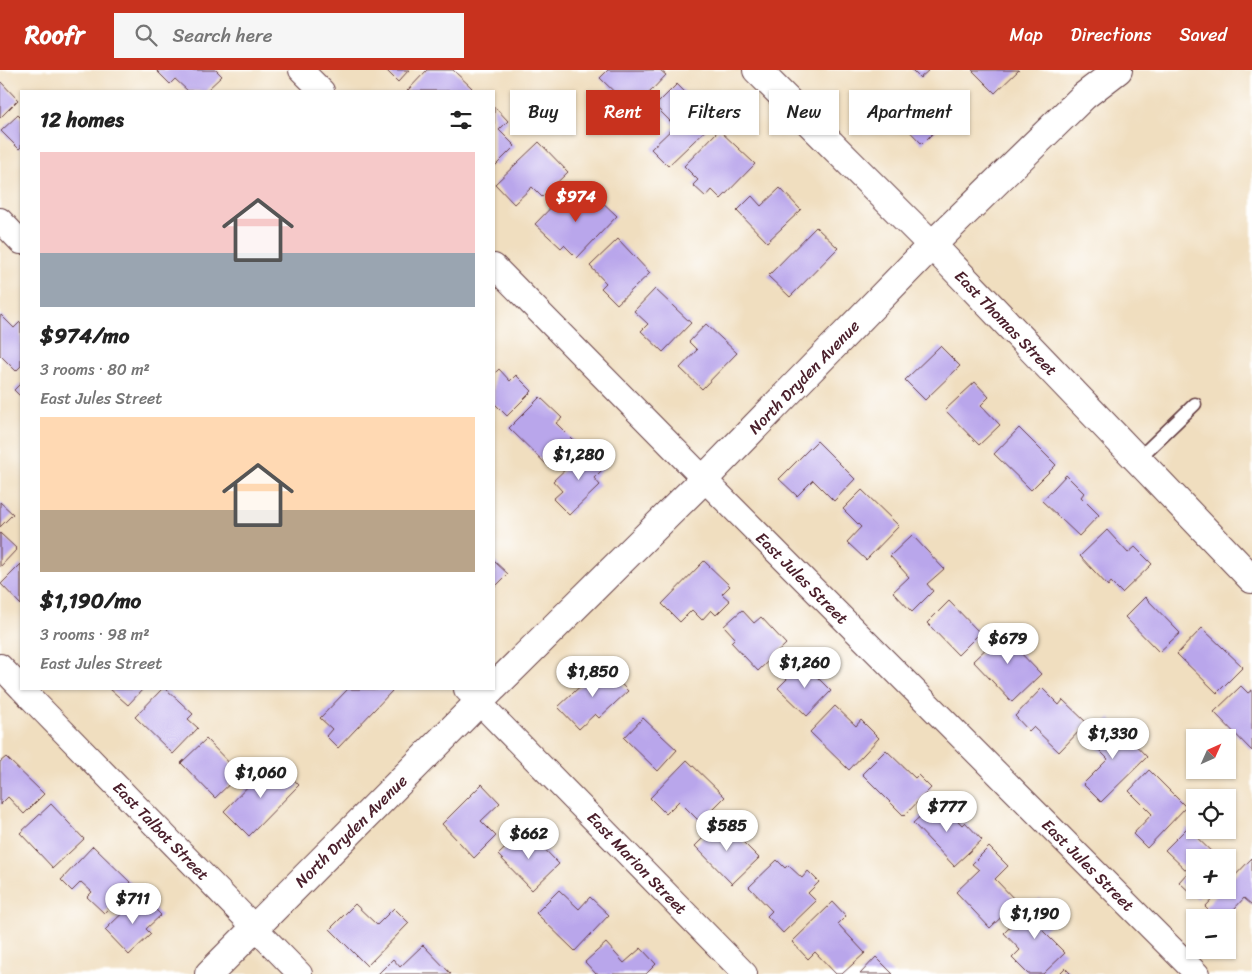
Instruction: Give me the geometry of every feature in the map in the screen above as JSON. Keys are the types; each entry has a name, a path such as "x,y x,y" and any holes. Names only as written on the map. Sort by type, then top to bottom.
{"street":[{"path":"301,70 321,90"},
{"name":"East Thomas Street","path":"757,70 932,245 1252,579"},
{"name":"North Dryden Avenue","path":"495,680 704,479 932,245 1084,96 1118,70"},
{"path":"0,220 20,241"},
{"name":"East Jules Street","path":"495,267 1197,974"},
{"name":"East Talbot Street","path":"0,666 20,686"},
{"name":"East Talbot Street","path":"24,690 300,974"},
{"name":"North Dryden Avenue","path":"209,974 483,692"},
{"name":"East Marion Street","path":"483,692 744,974"}],"lane":[{"path":"1137,460 1195,404"}],"building":[{"path":"156,70 216,70 222,76 207,90 187,90 175,79 170,84"},
{"path":"409,70 398,82 387,71"},
{"path":"427,70 453,70 472,88 470,90 408,90"},
{"path":"608,70 660,70 666,75 652,90 612,90 600,78"},
{"path":"912,70 929,70 920,78"},
{"path":"972,70 1019,70 995,93"},
{"path":"0,81 18,100 0,118"},
{"path":"677,84 683,90 671,90"},
{"path":"670,91 670,121 660,111 660,101"},
{"path":"495,107 508,121 499,130 515,146 495,166"},
{"path":"18,115 20,117 20,148 19,149 1,131"},
{"path":"670,131 670,135 700,135 668,166 651,149"},
{"path":"714,135 724,135 755,164 721,199 712,190 706,197 693,185 698,180 684,166"},
{"path":"913,135 931,135 922,144"},
{"path":"539,142 568,172 542,197 532,187 514,204 495,184"},
{"path":"780,188 801,210 767,242 737,211 752,196 761,206"},
{"path":"565,193 583,210 596,196 617,216 577,258 564,245 561,248 535,224"},
{"path":"816,227 838,248 790,297 768,276"},
{"path":"618,239 650,273 617,304 601,288 606,283 590,266"},
{"path":"655,289 691,323 663,352 641,331 648,324 634,311"},
{"path":"1,315 14,328 20,322 20,367 16,371 0,355"},
{"path":"706,324 737,353 702,389 680,368 697,350 689,342"},
{"path":"940,346 960,366 925,400 905,380"},
{"path":"499,369 510,381 516,375 532,391 507,416 495,404 495,373"},
{"path":"975,382 989,397 981,405 1000,425 979,445 945,410"},
{"path":"20,384 20,396 14,390"},
{"path":"540,397 562,418 556,423 574,441 549,467 509,428"},
{"path":"1019,428 1056,465 1031,490 994,454"},
{"path":"817,441 855,479 834,501 813,480 797,496 779,479"},
{"path":"589,447 607,465 594,478 600,485 569,515 553,499 562,491 553,481"},
{"path":"1066,475 1084,493 1081,497 1099,515 1079,536 1042,501"},
{"path":"862,490 899,526 866,560 847,542 861,527 843,509"},
{"path":"0,502 13,514 0,527"},
{"path":"1107,530 1128,553 1135,547 1152,564 1122,593 1111,582 1108,586 1080,556"},
{"path":"0,533 17,549 0,567"},
{"path":"912,535 944,569 927,584 933,591 912,612 893,592 909,577 890,556"},
{"path":"704,561 730,586 722,594 730,601 716,615 711,610 702,620 692,610 680,622 662,604"},
{"path":"495,562 508,574 495,587"},
{"path":"20,565 20,604 1,584"},
{"path":"1145,597 1180,633 1159,652 1125,617"},
{"path":"949,601 980,633 958,655 927,623"},
{"path":"742,610 754,623 761,617 786,644 758,671 731,642 735,638 724,626"},
{"path":"1011,625 1024,638 1015,647 1041,674 1012,702 973,661"},
{"path":"1202,628 1243,667 1217,693 1177,654"},
{"path":"803,663 831,691 807,716 778,688"},
{"path":"603,665 628,691 599,718 595,714 579,729 558,707"},
{"path":"1241,686 1248,693 1252,690 1252,751 1236,735 1236,729 1231,729 1214,712"},
{"path":"1042,688 1059,705 1063,700 1087,723 1059,752 1033,727 1029,731 1015,716"},
{"path":"111,690 142,690 128,705"},
{"path":"161,690 167,690 193,714 188,719 198,728 173,754 135,717"},
{"path":"347,690 392,691 338,748 326,736 332,729 320,718"},
{"path":"835,706 856,726 861,720 879,738 849,770 810,732"},
{"path":"643,718 677,750 658,771 624,738"},
{"path":"1110,718 1147,757 1101,802 1083,784 1108,759 1088,739"},
{"path":"206,739 240,774 215,798 181,763"},
{"path":"886,750 915,778 918,775 931,788 904,816 862,774"},
{"path":"6,757 44,794 24,814 8,797 0,805 0,762"},
{"path":"687,760 725,797 700,822 679,801 666,814 650,798"},
{"path":"278,763 299,785 249,836 224,811 260,774 264,778"},
{"path":"1149,770 1186,807 1147,848 1133,834 1152,814 1129,791"},
{"path":"482,784 500,803 481,821 496,836 474,858 442,824"},
{"path":"938,800 962,825 965,822 982,840 954,866 913,823"},
{"path":"51,804 84,839 53,868 20,833"},
{"path":"721,820 759,858 732,884 695,846"},
{"path":"525,829 559,864 532,890 498,855"},
{"path":"1186,829 1186,839 1198,839 1209,849 1186,849 1186,870 1165,850"},
{"path":"93,846 132,884 104,913 87,897 92,892 81,882 72,891 61,880"},
{"path":"989,847 1008,866 995,879 1017,902 990,928 956,892 979,870 972,864"},
{"path":"1252,858 1252,905 1244,898 1234,909 1207,909 1205,907 1213,899 1236,899 1236,875"},
{"path":"777,860 785,868 788,865 802,878 808,871 819,882 808,893 816,901 783,933 767,916 772,911 749,887"},
{"path":"1186,874 1186,889 1179,882"},
{"path":"559,890 579,909 590,897 609,915 575,951 536,913"},
{"path":"141,895 161,915 146,929 151,934 129,955 105,930"},
{"path":"1040,898 1058,916 1043,931 1065,953 1043,974 1028,974 1012,958 1020,950 1004,933"},
{"path":"833,902 846,916 838,924 865,953 842,974 836,974 815,952 808,959 792,942"},
{"path":"355,904 377,925 394,908 409,923 367,966 330,929"},
{"path":"606,943 624,963 641,948 656,964 646,974 596,974 585,962"},
{"path":"423,945 451,974 378,974 393,959 400,967"},
{"path":"876,957 893,974 860,974"},
{"path":"1065,968 1071,974 1059,974"}]}
